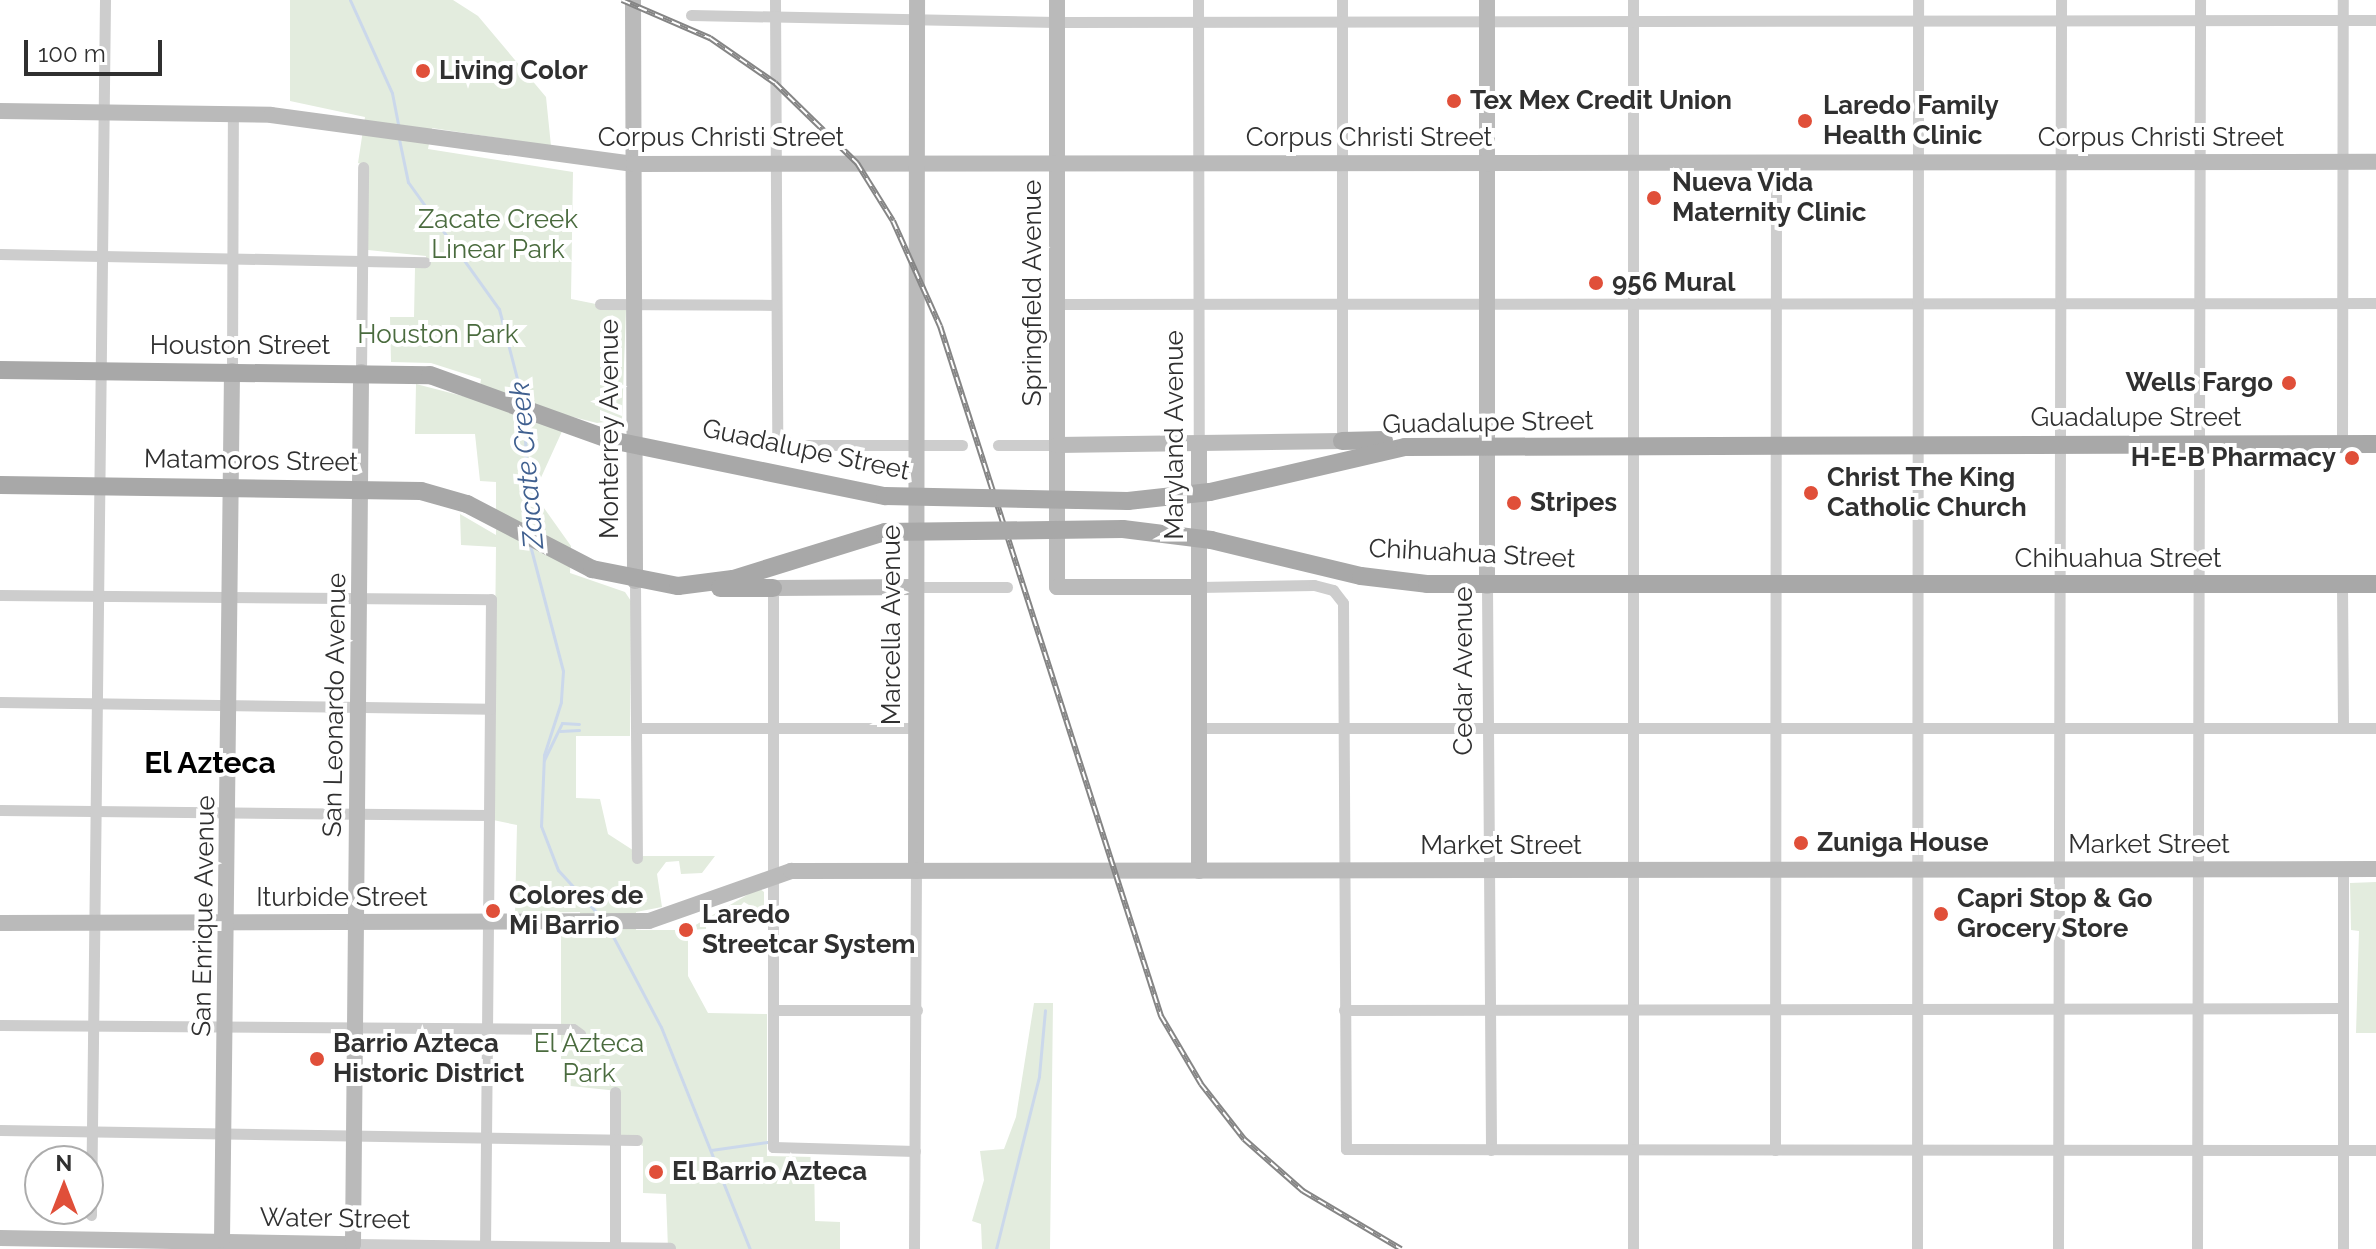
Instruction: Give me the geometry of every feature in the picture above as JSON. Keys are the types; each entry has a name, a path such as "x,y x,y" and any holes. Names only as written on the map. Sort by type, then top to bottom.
{"main road":[{"name":"Houston Street","path":"0,370 361,372 430,375 479,389"},
{"name":"Guadalupe Street","path":"479,389 565,426 633,444 885,496 1128,501 1210,492 1364,453 1455,447 2376,444"},
{"path":"1342,441 1455,447"},
{"name":"Matamoros Street","path":"0,485 360,488 435,494 497,519"},
{"name":"Chihuahua Street","path":"497,519 570,560 635,581 678,586 733,579 885,532 1123,529 1211,540 1361,576 1487,586 2376,584"},
{"path":"678,586 773,588"}],"street":[{"path":"93,1145 98,922 105,0"},
{"name":"Monterrey Avenue","path":"633,0 637,858"},
{"path":"600,304 775,305 775,0"},
{"name":"Marcella Avenue","path":"914,1249 917,1010 917,0"},
{"name":"Springfield Avenue","path":"1057,0 1057,445 1050,587 1199,587"},
{"name":"Maryland Avenue","path":"1198,0 1199,871"},
{"path":"998,445 1199,446 1342,441 1342,0"},
{"name":"Cedar Avenue","path":"1487,0 1491,1150"},
{"path":"1633,0 1633,1249"},
{"path":"1917,1249 1918,0"},
{"path":"2058,1249 2061,0"},
{"path":"2197,1249 2200,0"},
{"path":"2342,444 2343,0"},
{"path":"691,15 1057,22 2376,20"},
{"name":"Corpus Christi Street","path":"0,111 233,113 364,127 634,164 2376,162"},
{"name":"San Enrique Avenue","path":"222,1240 229,922 233,113"},
{"path":"1775,1150 1776,162"},
{"name":"San Leonardo Avenue","path":"353,1244 363,167"},
{"path":"0,254 425,262"},
{"path":"1057,304 2376,303"},
{"name":"Guadalupe Street","path":"775,305 776,431 793,445 962,445"},
{"path":"2342,584 2343,728"},
{"path":"1199,587 1314,585 1333,590 1341,601 1346,1149 2376,1150"},
{"path":"915,1151 774,1150 773,588 1007,587"},
{"path":"0,595 491,599 485,1247"},
{"path":"0,702 490,709"},
{"path":"638,728 916,728"},
{"path":"1200,728 2376,728"},
{"path":"0,810 488,815"},
{"path":"2343,869 2343,1249"},
{"name":"Market Street","path":"636,921 687,912 773,874 916,871 2376,869"},
{"name":"Iturbide Street","path":"0,923 636,921"},
{"path":"1344,1010 2342,1008"},
{"path":"774,1010 917,1010"},
{"path":"0,1025 486,1029 580,1034"},
{"path":"615,1092 615,1249"},
{"path":"0,1130 637,1140"},
{"name":"Water Street","path":"0,1238 670,1248"}],"green space":[{"name":"Zacate Creek Linear Park","path":"290,0 453,0 478,16 546,97 551,146 432,128 428,149 573,172 571,299 626,310 622,420 597,423 569,416 539,482 539,501 571,546 570,573 625,592 631,601 630,736 576,736 576,798 600,799 608,834 642,856 715,856 702,873 681,874 679,861 666,862 657,874 662,907 636,912 636,930 687,930 759,888 764,892 764,914 744,902 732,915 706,922 706,929 688,930 688,976 708,1013 767,1014 767,1156 814,1157 815,1221 840,1222 840,1249 668,1249 666,1194 643,1193 643,1146 619,1136 618,1091 561,1085 561,931 580,930 580,912 515,913 517,825 493,820 496,547 461,545 460,514 496,535 496,482 480,481 475,434 415,434 416,384 478,400 481,379 431,363 391,362 390,317 414,317 415,268 426,268 426,256 368,250 368,166 358,163 365,117 290,101"},
{"path":"2376,882 2376,1033 2356,1033 2359,931 2351,930 2350,883"},
{"path":"1034,1003 1053,1003 1050,1249 982,1249 981,1224 972,1221 984,1180 980,1151 1004,1149 1016,1117"}],"waterway":[{"name":"Zacate Creek","path":"350,0 392,93 399,128"},
{"name":"Zacate Creek","path":"399,139 408,182 499,309 523,402"},
{"name":"Zacate Creek","path":"524,417 529,529"},
{"name":"Zacate Creek","path":"530,545 563,671 561,702 544,755 541,826 558,870 599,915"},
{"path":"544,760 562,723 579,724"},
{"path":"560,731 579,730"},
{"name":"Zacate Creek","path":"608,927 661,1027 750,1249"},
{"path":"996,1249 1039,1076 1045,1010"},
{"path":"711,1150 767,1142"}],"railway":[{"path":"622,0 710,38 775,83 857,163 893,221 940,326 1161,1016 1201,1084 1244,1139 1303,1191 1401,1249"}],"place":[{"name":"Living Color","path":"423,71"},
{"name":"Tex Mex Credit Union","path":"1454,101"},
{"name":"Laredo Family Health Clinic","path":"1805,121"},
{"name":"Nueva Vida Maternity Clinic","path":"1654,198"},
{"name":"956 Mural","path":"1596,283"},
{"name":"Wells Fargo","path":"2289,383"},
{"name":"H-E-B Pharmacy","path":"2352,458"},
{"name":"Christ The King Catholic Church","path":"1811,493"},
{"name":"Stripes","path":"1514,503"},
{"name":"Zuniga House","path":"1801,843"},
{"name":"Colores de Mi Barrio","path":"493,911"},
{"name":"Capri Stop & Go Grocery Store","path":"1941,914"},
{"name":"Laredo Streetcar System","path":"686,930"},
{"name":"Barrio Azteca Historic District","path":"317,1059"},
{"name":"El Barrio Azteca","path":"656,1172"}],"district":[{"name":"El Azteca","path":"210,763"}],"park label":[{"name":"Houston Park","path":"438,335"},
{"name":"El Azteca Park","path":"589,1059"}]}
